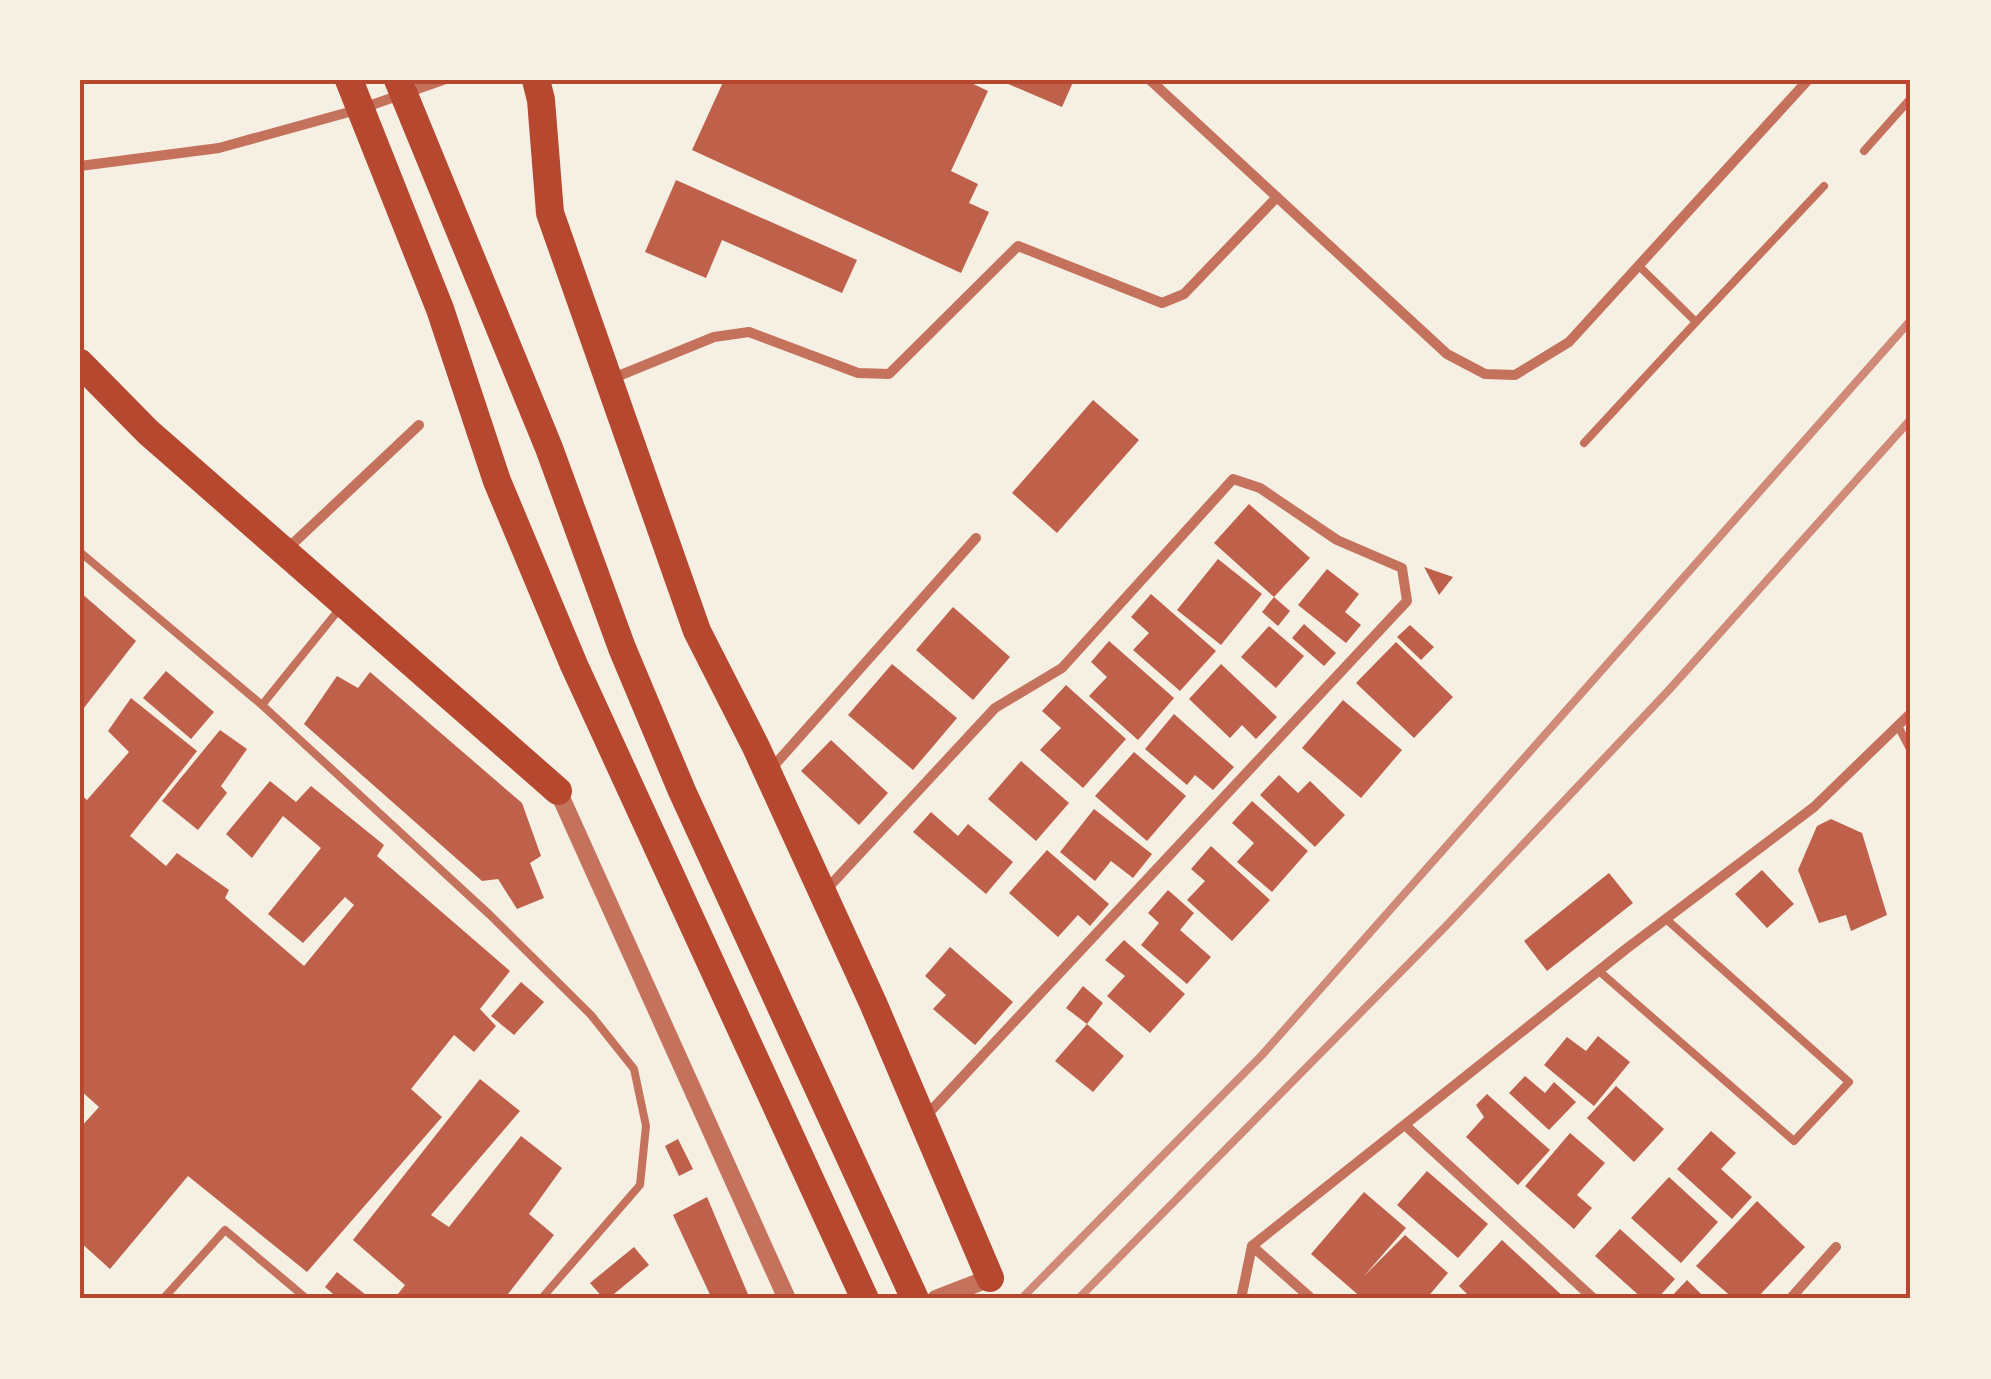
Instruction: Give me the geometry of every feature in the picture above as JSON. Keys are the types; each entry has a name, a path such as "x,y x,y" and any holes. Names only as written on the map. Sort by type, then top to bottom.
{"highway":[{"path":"349,80 440,309 497,481 574,665 865,1299"},
{"path":"536,80 542,100 550,213 697,631 823,893 990,1278"},
{"path":"400,87 498,318 622,648 682,792 916,1299"},
{"path":"80,363 148,432 558,792"}],"street":[{"path":"80,166 219,148 360,109 400,87 443,80"},
{"path":"1150,80 1447,354 1485,374 1515,375 1569,342 1808,80"},
{"path":"610,380 630,368 714,337 750,332 858,373 889,374 1018,246 1162,302 1184,294 1277,197"},
{"path":"285,552 418,424"},
{"path":"823,893 995,708 1062,668 1233,479 1260,488 1338,540 1402,568 1406,601 922,1120"},
{"path":"767,774 976,538"},
{"path":"1241,1299 1252,1246 1599,970 1814,807 1911,714"},
{"path":"558,792 787,1299"},
{"path":"1406,1126 1594,1299"},
{"path":"1252,1246 1312,1299"},
{"path":"1790,1299 1836,1247"},
{"path":"936,1299 990,1278"}],"lane":[{"path":"1864,152 1911,98"},
{"path":"1584,444 1824,186"},
{"path":"1639,266 1696,322"},
{"path":"80,552 262,705 490,915 591,1016 634,1068 646,1126 640,1185 542,1299"},
{"path":"262,705 346,602"},
{"path":"1898,726 1911,751"},
{"path":"1599,970 1794,1141 1849,1082 1666,918"},
{"path":"164,1299 225,1230 307,1299"}],"building":[{"path":"724,80 965,80 988,91 951,171 978,184 969,203 989,212 961,273 692,150"},
{"path":"999,80 1074,80 1062,107"},
{"path":"676,180 857,260 842,293 722,240 706,278 645,252"},
{"path":"1093,400 1139,440 1057,533 1012,493"},
{"path":"1249,504 1310,558 1274,597 1214,543"},
{"path":"1218,559 1262,594 1221,645 1177,610"},
{"path":"1424,567 1453,577 1439,595"},
{"path":"1327,569 1359,594 1345,612 1361,625 1346,643 1298,605"},
{"path":"80,592 136,641 80,713"},
{"path":"1151,594 1216,651 1180,691 1133,650 1149,633 1131,617"},
{"path":"1274,597 1290,611 1278,626 1262,612"},
{"path":"953,607 1010,657 973,700 916,650"},
{"path":"1304,624 1336,653 1324,666 1292,638"},
{"path":"1410,625 1434,647 1421,660 1397,637"},
{"path":"1269,626 1304,656 1276,688 1241,657"},
{"path":"1109,641 1174,698 1138,740 1089,696 1107,677 1091,662"},
{"path":"1396,642 1453,697 1414,738 1356,683"},
{"path":"892,664 957,718 913,770 848,715"},
{"path":"1221,664 1277,717 1256,739 1242,725 1230,738 1189,699"},
{"path":"166,671 214,712 191,739 143,698"},
{"path":"370,672 522,803 541,856 530,863 544,898 517,909 498,879 482,881 304,724 337,676 358,688"},
{"path":"1066,685 1126,739 1083,788 1040,750 1061,728 1042,711"},
{"path":"131,698 197,751 130,836 166,866 177,853 229,890 225,898 304,966 354,905 345,897 303,943 268,914 321,848 283,816 252,858 226,834 270,781 296,802 311,786 384,845 377,856 510,971 480,1009 496,1026 474,1052 454,1035 411,1089 442,1117 307,1272 188,1176 110,1269 80,1242 80,1128 99,1107 80,1090 80,794 87,800 129,752 108,731"},
{"path":"1343,700 1402,750 1361,798 1302,748"},
{"path":"1174,714 1234,767 1213,790 1195,775 1187,785 1145,749"},
{"path":"220,730 247,749 221,786 227,793 198,830 162,801"},
{"path":"831,740 888,793 859,825 801,771"},
{"path":"1134,752 1186,796 1147,841 1095,796"},
{"path":"1021,761 1069,803 1036,841 988,799"},
{"path":"1279,775 1298,793 1310,781 1345,815 1315,847 1260,795"},
{"path":"1252,801 1308,851 1272,892 1237,862 1254,843 1232,823"},
{"path":"1094,809 1152,854 1133,878 1111,861 1095,881 1060,852"},
{"path":"931,812 958,836 968,824 1013,862 986,894 913,832"},
{"path":"1831,819 1862,833 1887,915 1851,931 1846,915 1819,923 1798,870 1817,826"},
{"path":"1211,846 1270,900 1232,941 1187,900 1205,881 1191,869"},
{"path":"1047,850 1109,904 1090,926 1078,915 1058,937 1009,893"},
{"path":"1762,870 1794,904 1767,928 1735,894"},
{"path":"1609,873 1633,903 1547,971 1524,941"},
{"path":"1168,890 1194,913 1180,930 1211,957 1187,984 1141,945 1159,923 1148,913"},
{"path":"1124,940 1185,994 1150,1033 1107,996 1125,976 1105,960"},
{"path":"950,947 1013,1002 975,1045 933,1009 946,995 925,976"},
{"path":"521,982 544,1002 514,1035 491,1016"},
{"path":"1083,986 1103,1003 1087,1024 1066,1008"},
{"path":"1087,1024 1124,1056 1093,1092 1055,1061"},
{"path":"1598,1036 1630,1062 1594,1106 1544,1065 1567,1037 1586,1051"},
{"path":"1525,1076 1545,1093 1554,1082 1576,1102 1549,1130 1509,1093"},
{"path":"480,1079 520,1111 431,1215 449,1227 521,1136 562,1168 529,1214 554,1235 504,1299 394,1299 405,1285 353,1240"},
{"path":"1616,1086 1664,1129 1634,1162 1587,1118"},
{"path":"1487,1094 1550,1150 1518,1185 1466,1137 1484,1117 1476,1105"},
{"path":"1711,1131 1736,1153 1721,1169 1752,1197 1732,1219 1677,1169"},
{"path":"1570,1133 1605,1163 1577,1195 1592,1208 1574,1229 1525,1186"},
{"path":"678,1139 693,1169 679,1176 665,1146"},
{"path":"1427,1171 1488,1224 1458,1258 1397,1205"},
{"path":"1669,1177 1718,1222 1681,1263 1631,1218"},
{"path":"1364,1192 1406,1228 1364,1276 1405,1235 1448,1273 1426,1299 1363,1299 1311,1254"},
{"path":"707,1197 750,1299 712,1299 673,1215"},
{"path":"1757,1201 1805,1247 1756,1299 1734,1299 1696,1266"},
{"path":"1620,1229 1675,1279 1657,1299 1643,1299 1595,1256"},
{"path":"1502,1240 1566,1299 1472,1299 1459,1286"},
{"path":"634,1247 649,1265 604,1299 590,1283"},
{"path":"337,1272 371,1299 339,1299 325,1287"},
{"path":"1687,1280 1706,1299 1669,1299"}],"railway":[{"path":"1021,1299 1262,1055 1911,320"},
{"path":"1078,1299 1445,927 1668,691 1911,419"}]}
